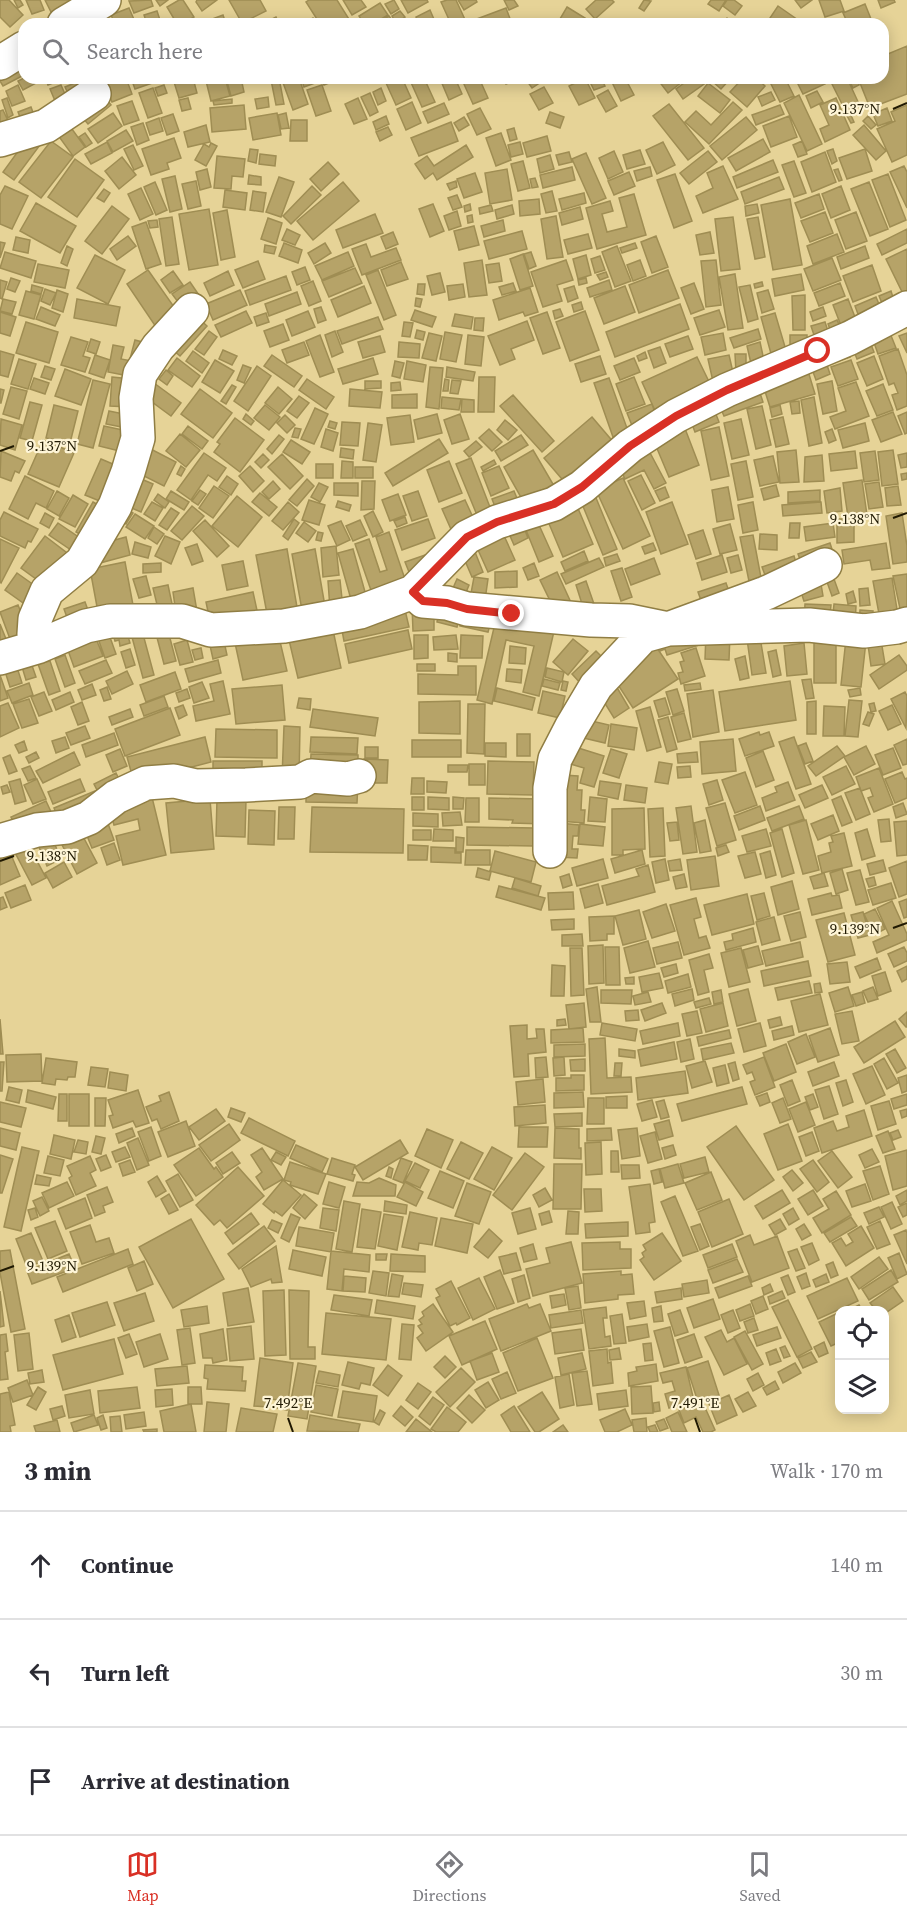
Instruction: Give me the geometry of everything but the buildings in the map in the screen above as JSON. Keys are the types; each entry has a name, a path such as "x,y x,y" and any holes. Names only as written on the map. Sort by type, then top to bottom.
{"street":[{"path":"74,18 104,0"},
{"path":"0,63 18,52"},
{"path":"0,140 46,126 94,93"},
{"path":"0,658 37,647 86,626 110,621 182,621 211,630 284,626 360,612 413,592 467,537 497,522 554,504 582,487 630,446 676,416 727,390 850,338 907,308"},
{"path":"37,647 34,634 35,619 47,591 82,562 115,506 128,472 138,438 136,398 140,374 158,347 192,310"},
{"path":"550,851 550,788 555,759 596,686 643,636 766,593 825,565"},
{"path":"413,592 423,601 447,603 467,609 580,620 629,621 668,629 809,625 864,631 907,624"},
{"path":"0,841 37,830 67,827 89,818 116,797 146,783 174,781 196,786 246,785 300,782 311,776 348,779 359,776"}],"route":[{"path":"512,614 423,601 413,592 467,537 497,522 554,504 582,487 630,446 676,416 727,390 818,351"}]}
